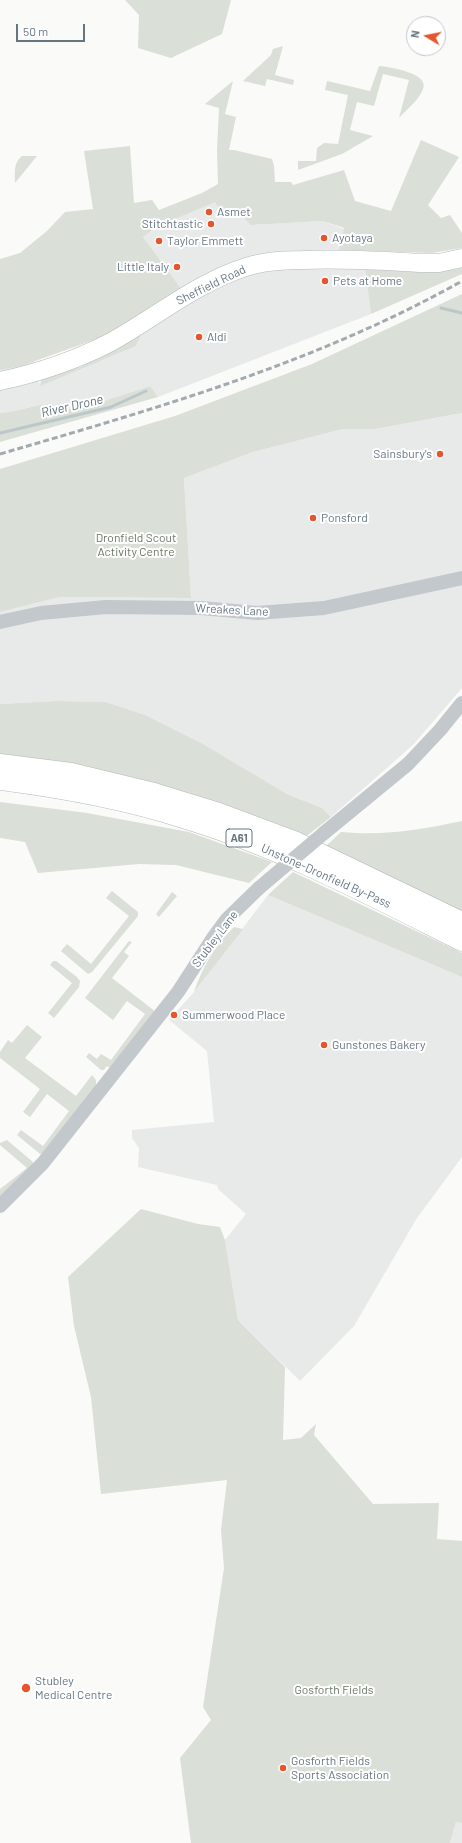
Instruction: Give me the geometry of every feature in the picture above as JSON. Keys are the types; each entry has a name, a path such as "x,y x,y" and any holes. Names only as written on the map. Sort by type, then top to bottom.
{"highway":[{"name":"Unstone-Dronfield By-Pass","path":"0,764 71,773 154,793 218,813 294,841 462,922"},
{"name":"Unstone-Dronfield By-Pass","path":"0,780 74,791 134,804 184,818 309,866 355,887 462,941"}],"main road":[{"name":"Sheffield Road","path":"0,381 26,375 83,355 110,342 191,293 246,267 282,260 331,258 439,263 462,258"}],"street":[{"name":"Wreakes Lane","path":"0,622 41,613 106,607 201,608 257,613 324,608 462,578"},
{"name":"Stubley Lane","path":"0,1206 43,1163 178,992 197,960 224,924 260,888 408,764 440,730 462,703"}],"shaded area":[{"path":"215,201 242,215 252,225 323,221 344,229 337,267 365,268 371,314 158,397 150,386 98,403 65,410 40,405 0,413 0,370 34,361 40,385 136,346 142,333 190,304 143,237 158,226"},
{"path":"462,413 462,688 413,745 331,817 322,808 287,794 205,745 145,715 106,702 56,701 0,704 0,612 60,597 191,598 184,478 253,452 343,429 375,429"},
{"path":"268,895 462,977 462,1157 417,1218 354,1326 300,1381 238,1320 225,1240 246,1214 218,1189 217,1185 138,1167 139,1148 132,1138 132,1130 214,1122 207,1051 169,1020 194,992"},
{"path":"456,1822 462,1823 462,1843 450,1843"}],"green space":[{"path":"125,0 231,0 222,34 171,58 138,48 139,15"},
{"path":"283,46 275,75 294,80 293,85 267,79 265,86 243,81 271,55 273,49"},
{"path":"379,66 415,75 424,83 419,97 399,118 409,80 383,74 374,106 357,102 350,130 373,136 342,154 298,170 298,161 316,161 317,148 324,143 338,144 348,95 325,90 327,81 370,91"},
{"path":"233,81 225,114 236,117 229,150 272,159 275,182 291,182 293,185 344,170 355,201 391,211 421,140 459,157 428,205 441,218 450,215 462,233 462,248 432,253 339,250 344,228 323,221 251,225 241,215 221,212 215,202 158,226 143,237 181,289 105,336 21,366 0,370 0,259 20,253 47,231 65,212 93,209 84,151 130,146 134,203 152,200 159,210 202,193 218,184 217,151 219,108 205,104"},
{"path":"22,156 37,156 15,183 16,165"},
{"path":"462,267 462,274 371,314 365,268 402,271 438,271"},
{"name":"Dronfield Scout Activity Centre","path":"462,294 462,413 375,429 343,429 253,452 184,478 191,598 60,597 0,612 0,469 175,416 312,364"},
{"path":"142,333 136,346 40,386 41,380 82,366"},
{"path":"150,386 158,397 0,442 0,413 40,405 65,410 98,403"},
{"path":"56,701 106,702 145,715 205,745 287,794 322,808 331,817 304,838 0,757 0,704"},
{"path":"0,802 87,813 189,832 272,862 249,883 176,865 139,864 38,873 25,842 0,838"},
{"path":"462,821 462,913 324,848 341,832 387,833"},
{"path":"293,872 462,953 462,977 268,895"},
{"path":"112,891 138,912 138,916 92,972 88,974 61,951 67,944 91,964 129,916 106,898"},
{"path":"172,892 177,896 159,917 156,914"},
{"path":"234,927 243,929 194,992 210,957 221,941"},
{"path":"129,941 132,942 124,952 129,956 112,978 156,1012 111,1069 107,1066 104,1070 101,1070 86,1057 89,1053 97,1059 101,1054 111,1060 145,1014 127,1001 113,1020 85,998"},
{"path":"53,961 56,961 80,981 79,987 54,1018 48,1013 72,983 50,965"},
{"path":"27,1025 42,1037 25,1058 76,1096 92,1075 96,1080 96,1087 46,1153 40,1154 17,1135 21,1130 43,1146 69,1111 47,1094 30,1117 23,1112 40,1089 0,1058 0,1052 8,1040 12,1043"},
{"path":"7,1140 33,1162 32,1168 0,1199 0,1189 27,1168 0,1145 0,1143"},
{"name":"Gosforth Fields","path":"141,1209 198,1224 220,1227 225,1240 238,1320 285,1367 283,1440 301,1438 316,1424 314,1435 373,1504 439,1503 437,1539 462,1541 462,1823 456,1822 450,1843 191,1843 180,1758 211,1720 203,1707 224,1568 221,1530 227,1480 101,1494 91,1397 74,1326 68,1277"}],"waterway":[{"name":"River Drone","path":"441,308 462,313"},
{"name":"River Drone","path":"0,433 111,407 146,391"}],"railway":[{"path":"0,454 119,419 236,381 351,336 407,310 462,281"}],"place":[{"name":"Asmet","path":"209,212"},
{"name":"Stitchtastic","path":"211,224"},
{"name":"Ayotaya","path":"324,238"},
{"name":"Taylor Emmett","path":"159,241"},
{"name":"Little Italy","path":"177,267"},
{"name":"Pets at Home","path":"325,281"},
{"name":"Aldi","path":"199,337"},
{"name":"Sainsbury's","path":"440,454"},
{"name":"Ponsford","path":"313,518"},
{"name":"Summerwood Place","path":"174,1015"},
{"name":"Gunstones Bakery","path":"324,1045"},
{"name":"Stubley Medical Centre","path":"26,1688"},
{"name":"Gosforth Fields Sports Association","path":"283,1768"}]}
